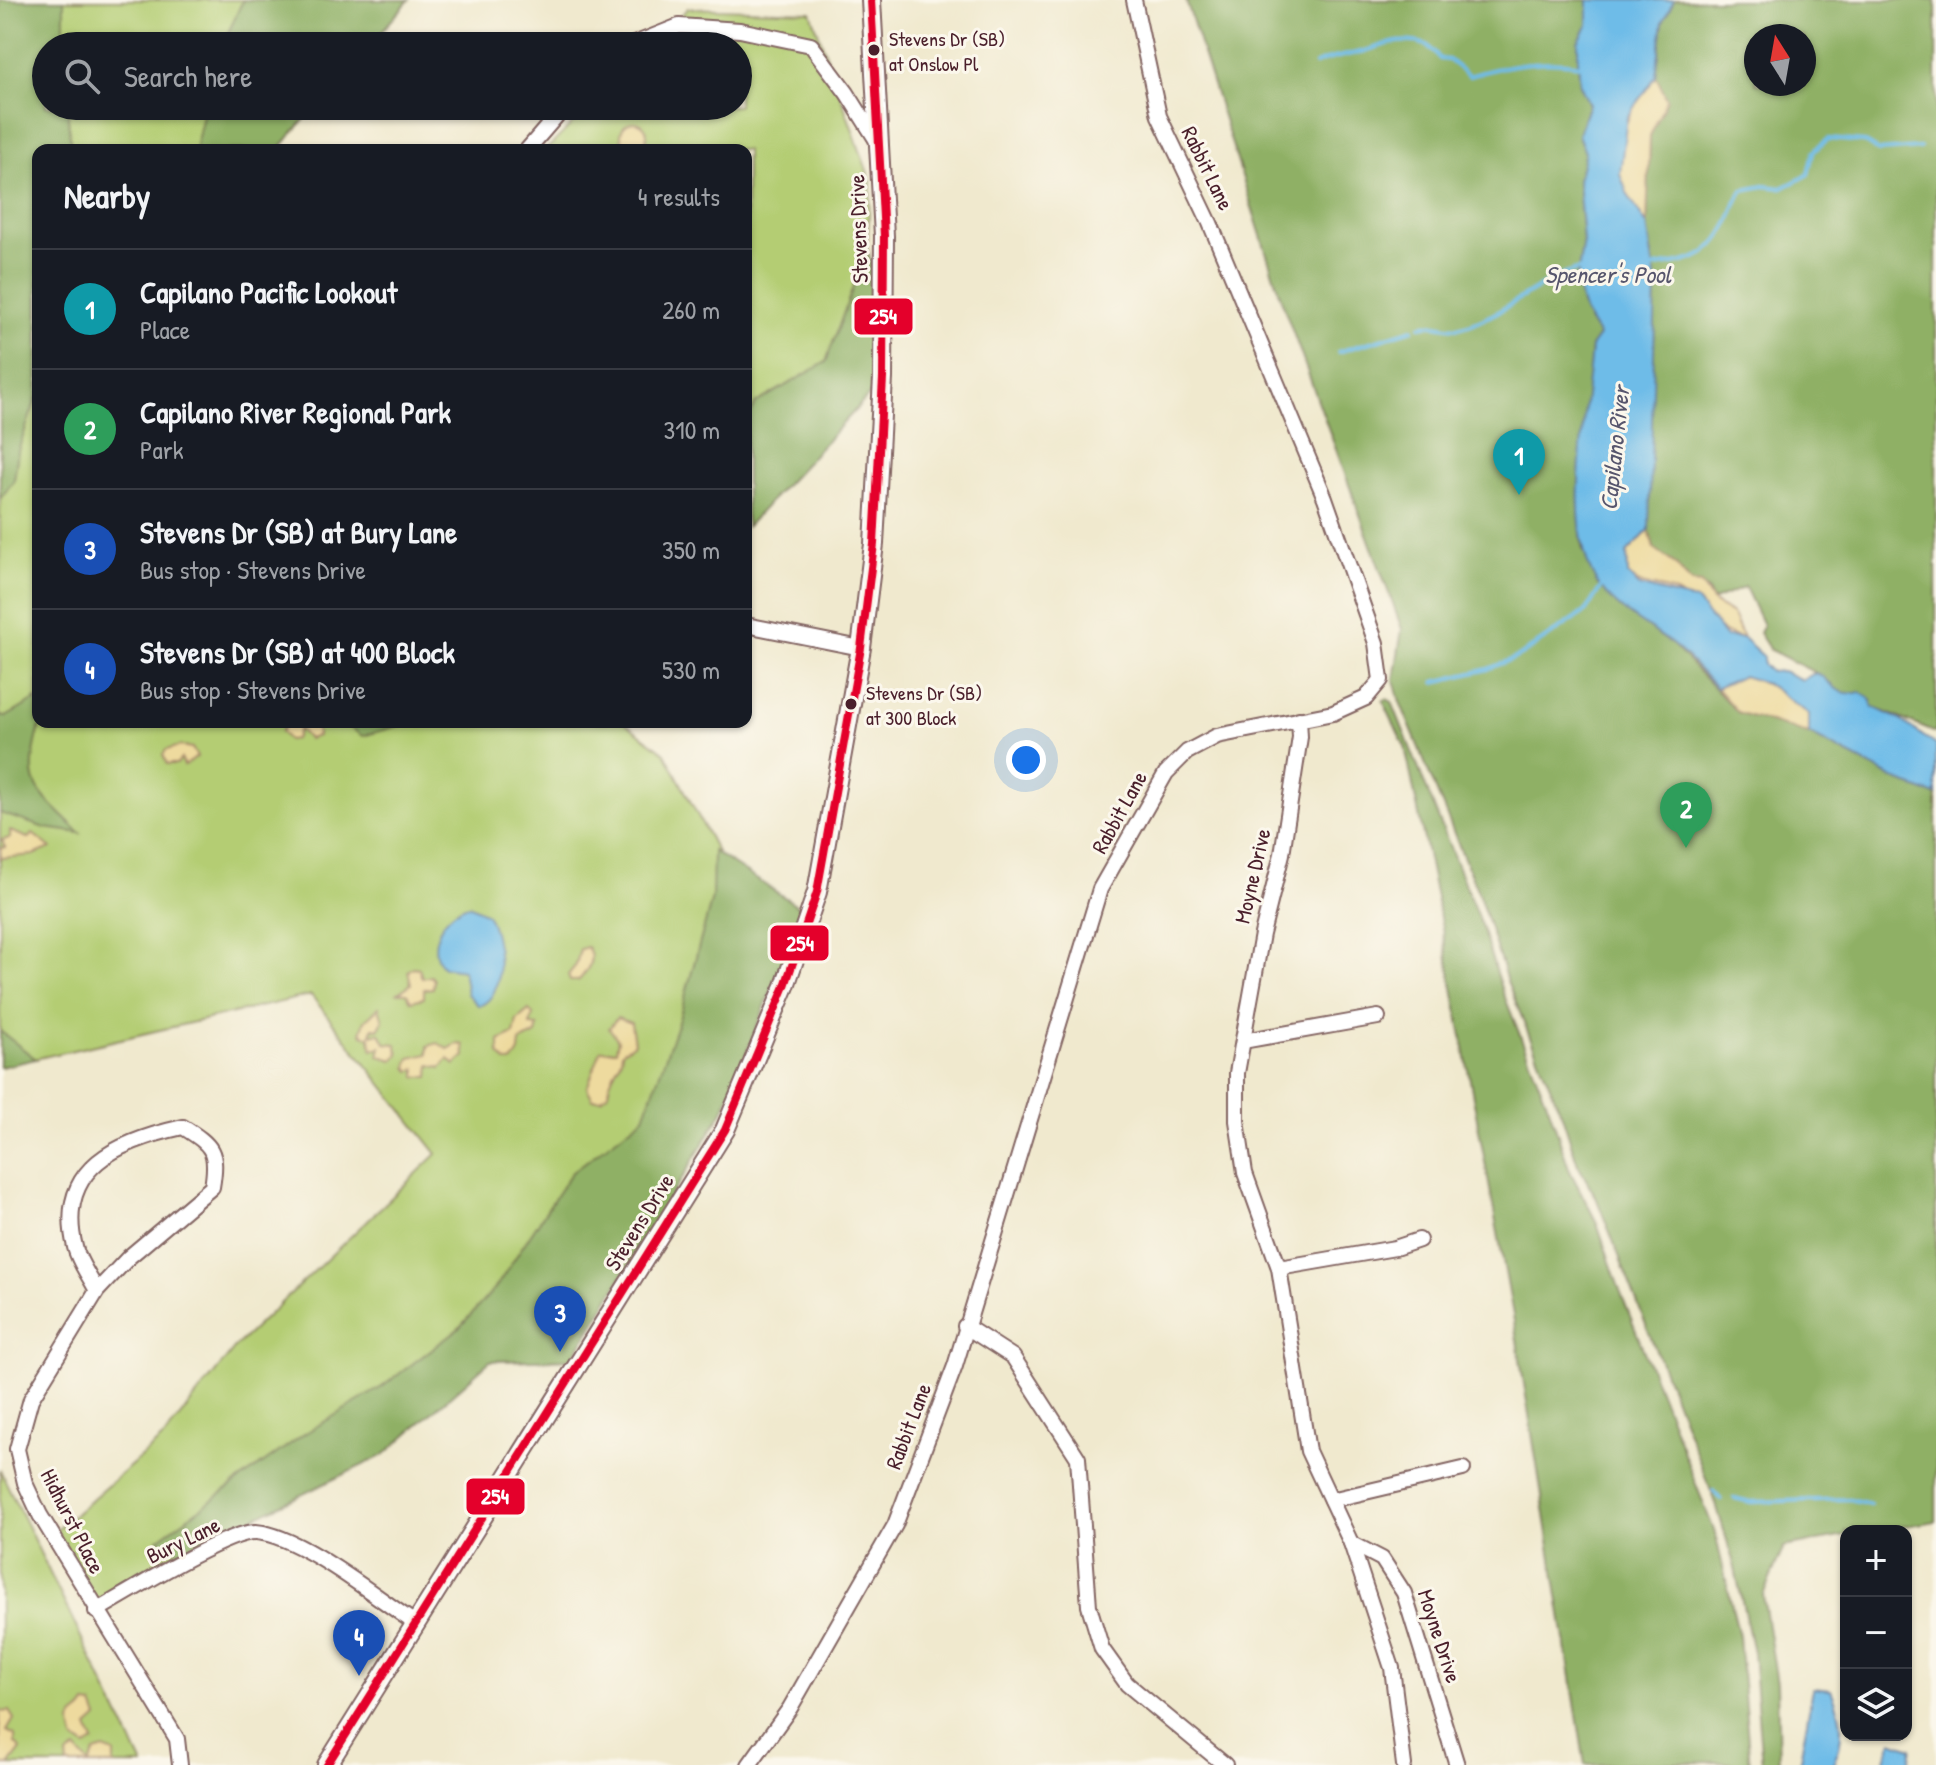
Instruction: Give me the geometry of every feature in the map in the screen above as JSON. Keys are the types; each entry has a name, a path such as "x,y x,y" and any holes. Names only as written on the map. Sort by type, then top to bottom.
{"street":[{"name":"Stevens Drive","path":"327,1765 725,1130 785,986 817,892 861,648 874,544 883,378 884,236 871,0"},
{"name":"Rabbit Lane","path":"749,1765 790,1708 895,1525 955,1366 1100,889 1166,773 1187,752 1217,736 1353,706 1379,688 1381,663 1376,643 1325,498 1210,223 1159,116 1134,0"},
{"path":"664,32 679,26 749,32"},
{"path":"752,33 811,45 879,144"},
{"path":"532,144 553,120"},
{"path":"752,626 861,648"},
{"name":"Moyne Drive","path":"1299,719 1300,737 1282,854 1262,934 1237,1073 1239,1142 1251,1195 1279,1268 1308,1451 1351,1543 1392,1668 1404,1765"},
{"path":"1243,1041 1378,1017"},
{"name":"Hidhurst Place","path":"97,1291 75,1247 73,1202 81,1179 103,1154 143,1136 183,1127 208,1143 216,1162 212,1187 129,1257 97,1291 31,1399 17,1449 25,1483 40,1515 96,1611 145,1682 177,1739 180,1765"},
{"path":"1279,1268 1395,1248 1419,1240"},
{"path":"965,1326 1013,1357 1078,1458 1089,1606 1102,1649 1127,1684 1225,1765"},
{"path":"1331,1500 1463,1469"},
{"name":"Bury Lane","path":"96,1611 201,1552 253,1532 289,1540 415,1623"},
{"name":"Moyne Drive","path":"1351,1543 1382,1559 1404,1593 1457,1765"}],"green space":[{"path":"0,0 409,0 381,32 32,32 32,120 304,120 283,144 32,144 32,728 632,728 665,753 719,856 804,910 572,1359 490,1361 98,1604 49,1536 164,1437 237,1345 437,1154 311,995 0,1067"},
{"path":"0,0 64,0 64,32 32,32 32,120 68,120 70,144 32,144 32,411 18,451 14,480 0,499"},
{"path":"243,0 409,0 381,32 228,32"},
{"path":"1186,0 1588,0 1588,25 1578,42 1580,85 1589,104 1578,135 1585,152 1578,180 1583,241 1576,284 1585,313 1599,336 1591,347 1580,517 1582,547 1598,585 1618,606 1674,646 1737,712 1809,734 1905,784 1936,795 1936,1521 1912,1525 1840,1525 1840,1537 1784,1547 1763,1595 1777,1683 1779,1765 1762,1765 1753,1652 1734,1564 1716,1504 1596,1197 1578,1165 1562,1115 1507,981 1478,892 1400,702 1394,680 1402,629 1284,308"},
{"path":"1674,0 1936,0 1936,733 1873,707 1870,698 1841,693 1820,675 1770,650 1759,633 1763,625 1745,587 1712,601 1707,589 1691,583 1675,564 1654,549 1649,530 1649,486 1656,283 1647,225 1650,136 1666,99 1656,76 1663,22"},
{"path":"688,8 811,12 871,182 858,390 752,500 752,144 552,144 576,120 752,120 752,32 664,32"},
{"path":"202,120 304,120 283,144 196,144"},
{"path":"867,248 874,271 876,388 752,521 752,410 756,403 826,362"},
{"path":"1387,699 1392,702 1481,925 1500,985 1549,1108 1570,1171 1596,1221 1715,1533 1739,1636 1750,1765 1715,1762 1585,1765 1513,1315 1441,922 1405,747 1383,701"},
{"path":"32,702 32,728 40,728 33,761 36,785 80,833 45,828 0,813 0,716 6,717"},
{"path":"351,728 391,728 363,736"},
{"path":"713,851 804,910 723,1111 572,1359 490,1361 384,1455 181,1553 158,1539 304,1434 382,1387 458,1329 496,1287 571,1173 644,1117 679,1019 712,898"},
{"path":"0,1031 36,1059 0,1067"},
{"path":"0,1470 143,1765 0,1765"}],"sand":[{"path":"1656,76 1667,99 1650,136 1647,225 1624,187 1619,160 1627,121"},
{"path":"629,123 639,123 646,130 643,144 625,144 622,140 622,130"},
{"path":"1649,530 1654,549 1675,564 1691,583 1701,584 1712,601 1733,615 1743,638 1717,628 1674,592 1641,583 1628,575 1627,553"},
{"path":"1743,676 1766,683 1809,714 1809,734 1737,712 1716,688"},
{"path":"283,728 316,728 317,736 308,739 299,729 295,739 288,740 281,732"},
{"path":"180,746 192,748 197,757 184,766 181,759 177,764 167,764 163,755 166,750"},
{"path":"10,831 28,838 33,834 51,848 34,855 1,858 0,849 5,847 2,840 10,838"},
{"path":"587,947 591,956 587,969 578,981 570,981 568,975 576,965 580,949"},
{"path":"413,967 419,968 422,978 431,976 434,980 433,988 424,989 424,998 411,1001 407,993 398,993 411,984 408,971"},
{"path":"379,1007 383,1021 378,1029 373,1028 371,1035 380,1033 385,1043 396,1044 399,1054 394,1060 379,1056 381,1047 372,1049 370,1037 361,1033 365,1020"},
{"path":"529,1010 533,1015 530,1025 538,1026 536,1034 520,1042 513,1062 506,1062 499,1054 499,1041 514,1034 517,1020"},
{"path":"617,1018 631,1023 634,1043 622,1052 608,1093 601,1099 593,1099 587,1088 601,1050 616,1050 618,1040 609,1028"},
{"path":"438,1043 448,1049 457,1044 464,1045 465,1056 455,1065 448,1059 441,1068 430,1065 429,1077 416,1077 416,1069 410,1071 407,1067 410,1058 428,1054 428,1046"},
{"path":"86,1704 93,1705 98,1718 88,1727 94,1742 86,1747 74,1739 71,1723"},
{"path":"9,1711 14,1719 7,1731 15,1735 15,1743 21,1749 9,1765 0,1765 0,1712"},
{"path":"76,1749 89,1764 95,1752 104,1749 114,1753 114,1765 68,1765 67,1756"}],"water":[{"path":"1588,0 1674,0 1663,22 1656,76 1627,117 1620,174 1628,195 1647,225 1656,283 1649,530 1627,553 1628,575 1639,586 1696,601 1726,637 1743,638 1763,656 1763,664 1771,672 1783,671 1802,680 1817,674 1843,692 1860,692 1870,698 1873,707 1899,719 1936,745 1936,795 1905,784 1809,734 1809,714 1766,683 1743,676 1716,688 1679,650 1609,597 1589,566 1582,538 1579,472 1591,347 1599,336 1585,313 1576,284 1583,241 1578,180 1585,152 1578,135 1589,104 1580,85 1578,42 1588,25"},
{"path":"469,905 487,914 498,949 495,990 479,1006 467,994 463,970 443,967 435,949 436,939 445,921 460,908"},
{"path":"1813,1688 1831,1690 1840,1719 1840,1745 1834,1765 1799,1765"},
{"path":"1892,1741 1912,1748 1909,1765 1883,1765"}],"waterway":[{"path":"1316,64 1403,42 1427,45 1440,59 1449,60 1469,76 1524,64 1552,62 1581,65"},
{"name":"Spencer's Pool","path":"1650,268 1687,261 1705,253 1721,237 1743,190 1764,186 1782,188 1808,175 1813,152 1828,139 1864,142 1879,151 1920,148"},
{"name":"Spencer's Pool","path":"1420,326 1457,328 1478,322 1550,281 1581,269"},
{"path":"1338,352 1413,329"},
{"path":"1435,682 1488,669 1520,656 1586,611 1603,584"},
{"path":"1713,1491 1721,1500"},
{"path":"1734,1498 1751,1502 1850,1499 1870,1504"}],"transit line":[{"name":"254","path":"327,1765 725,1130 785,986 817,892 861,648 874,544 883,378 884,236 871,0"}],"place":[{"name":"Stevens Dr (SB) at Onslow Pl","path":"874,50"},
{"name":"Capilano Pacific Lookout","path":"1519,495"},
{"name":"Stevens Dr (SB) at 300 Block","path":"851,704"},
{"name":"Capilano River Regional Park","path":"1686,848"},
{"name":"Stevens Dr (SB) at Bury Lane","path":"560,1352"},
{"name":"Stevens Dr (SB) at 400 Block","path":"359,1676"}],"water label":[{"name":"Capilano River","path":"1614,448"}]}
